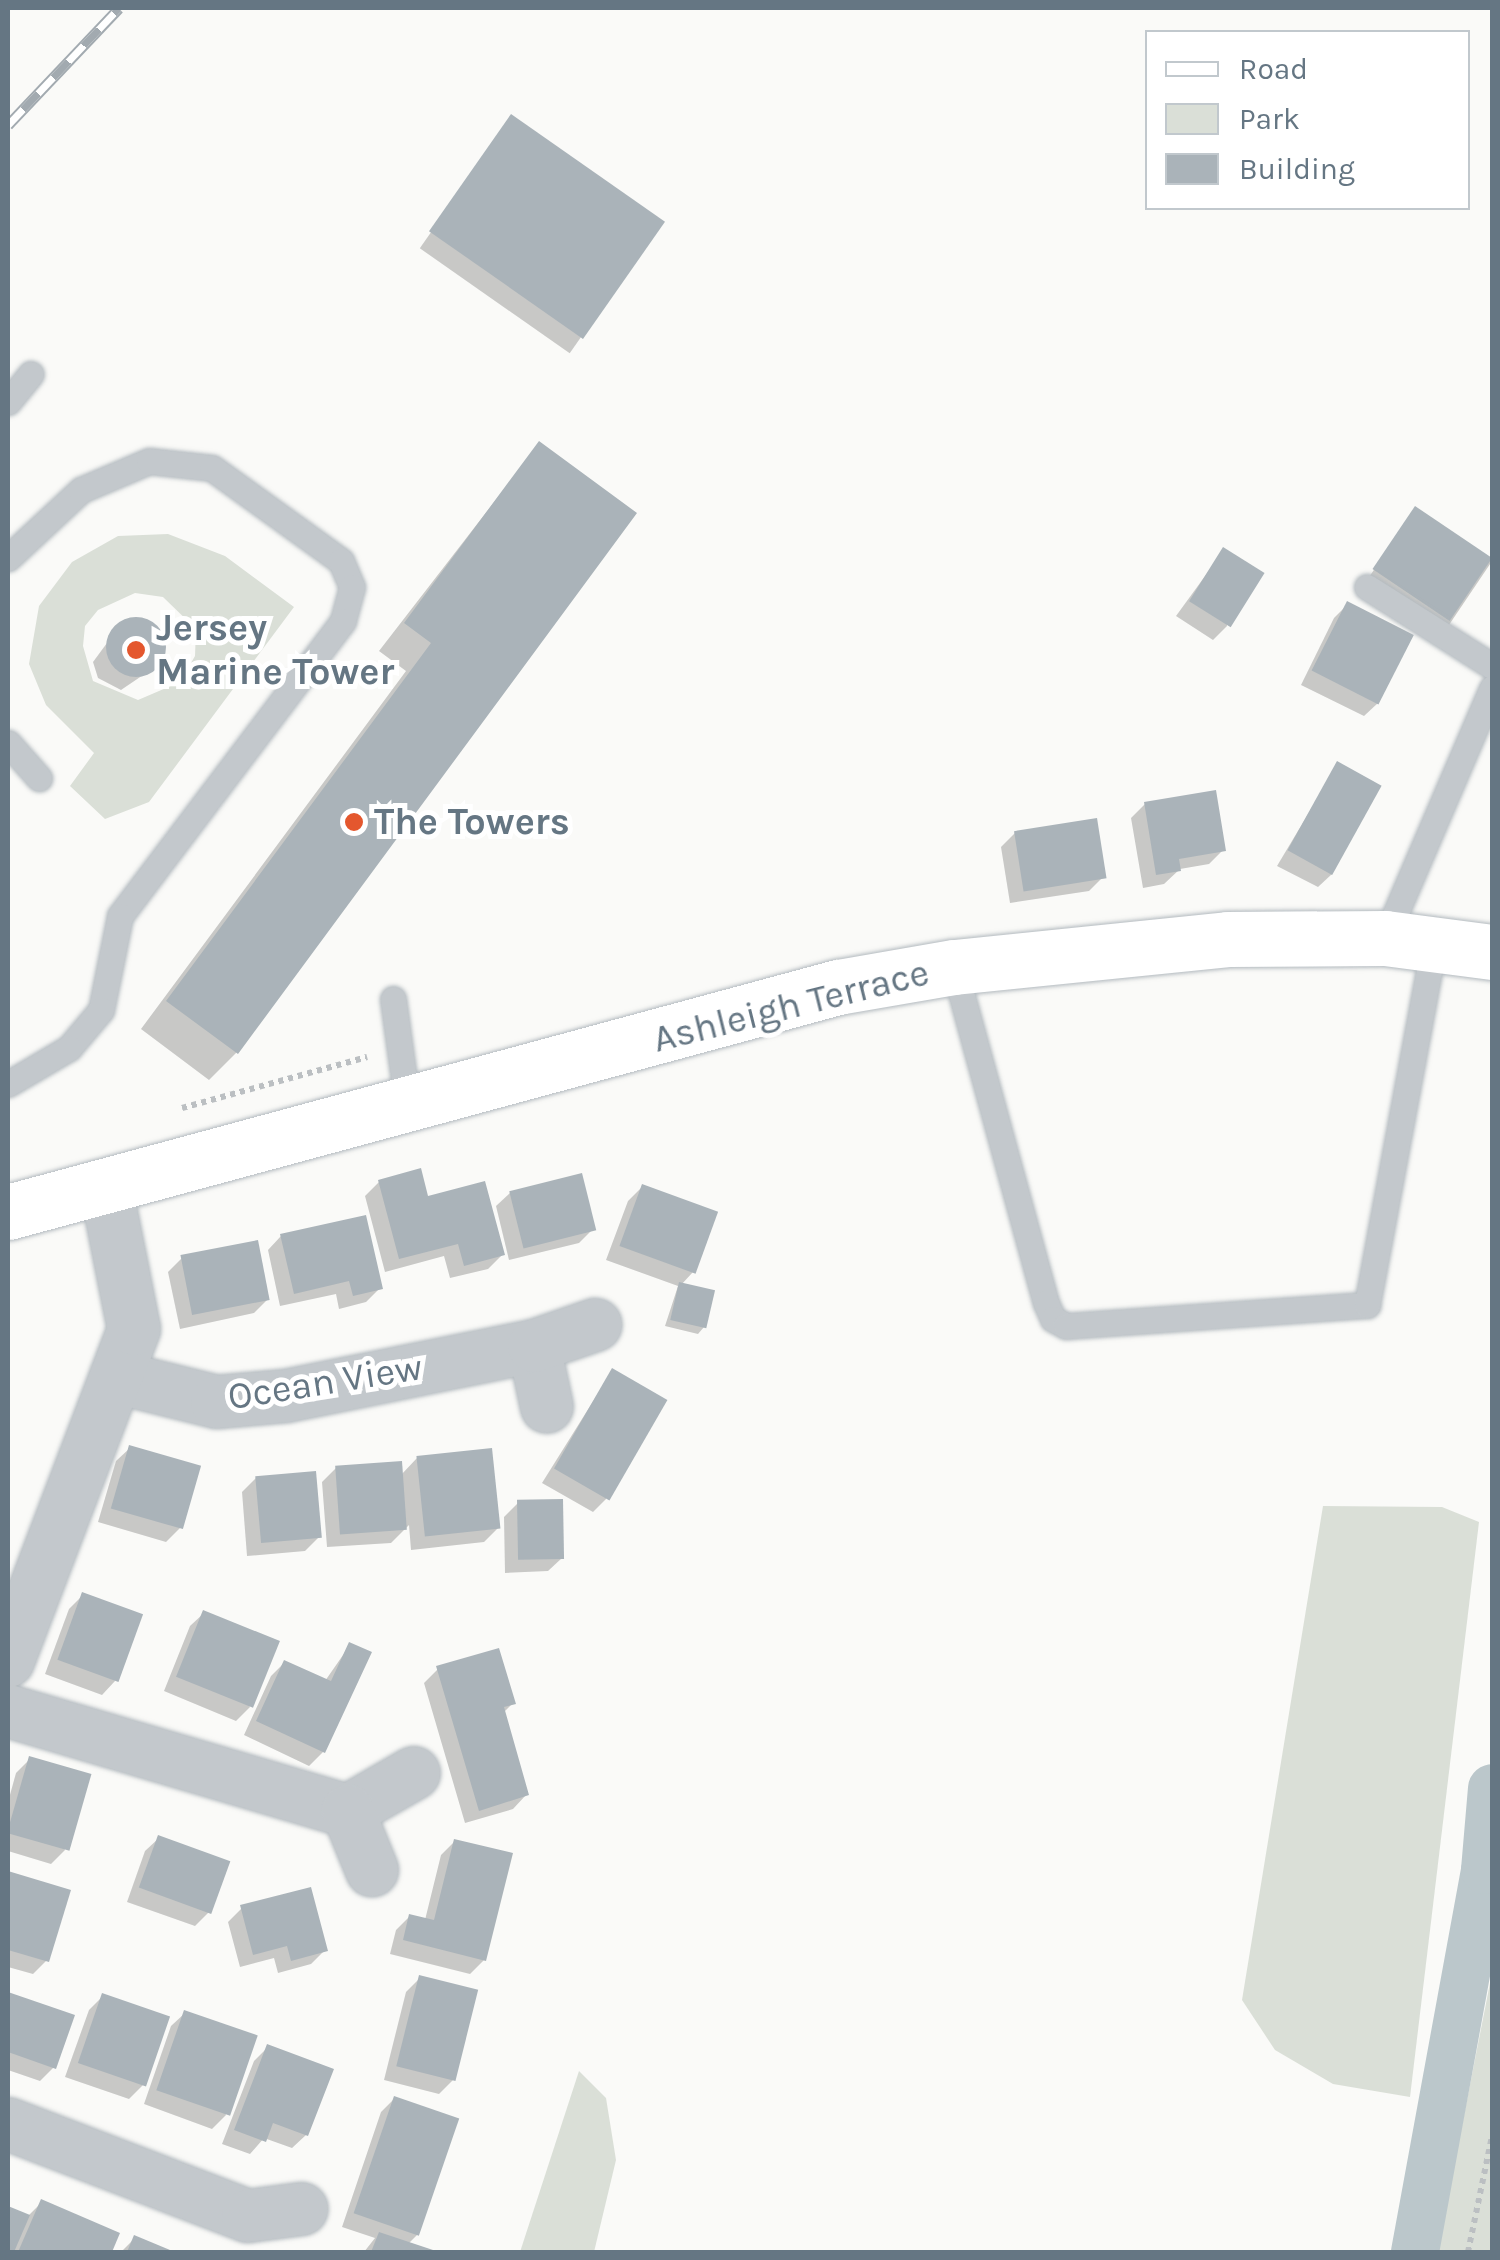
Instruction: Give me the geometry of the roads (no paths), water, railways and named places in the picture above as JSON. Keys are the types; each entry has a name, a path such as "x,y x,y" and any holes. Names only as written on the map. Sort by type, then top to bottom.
{"main road":[{"name":"Ashleigh Terrace","path":"8,1212 408,1108 838,987 954,967 1228,939 1409,941 1492,952"}],"street":[{"path":"8,1661 134,1329 106,1187"},
{"name":"Ocean View","path":"116,1377 234,1400 286,1396 534,1346 595,1325"},
{"path":"534,1346 546,1407"},
{"path":"8,1710 348,1811 414,1773"},
{"path":"348,1811 372,1870"},
{"path":"8,2124 243,2234 302,2209"}],"lane":[{"path":"8,402 31,374"},
{"path":"8,558 81,490 149,461 212,468 341,561 352,586 343,621 120,916 101,1010 68,1048 8,1084"},
{"path":"1368,587 1492,666"},
{"path":"954,967 1052,1319 1066,1326 1367,1304 1409,941 1492,688"},
{"path":"8,743 38,778"},
{"path":"394,1000 408,1108"}],"waterway":[{"path":"1415,2252 1485,1870 1492,1788"}],"railway":[{"path":"8,125 119,8"}],"place":[{"name":"Jersey Marine Tower","path":"136,650"},
{"name":"The Towers","path":"354,822"}]}
